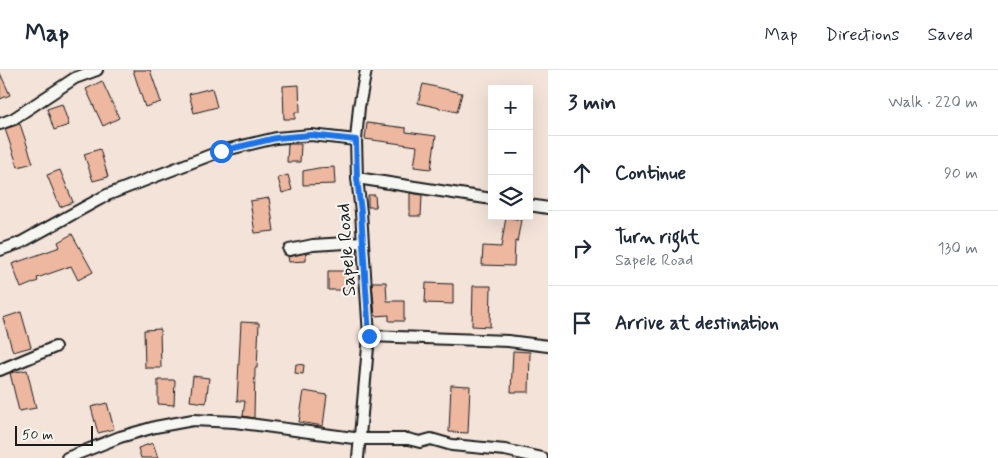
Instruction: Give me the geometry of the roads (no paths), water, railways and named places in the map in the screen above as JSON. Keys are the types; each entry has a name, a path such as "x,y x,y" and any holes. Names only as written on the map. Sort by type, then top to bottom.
{"street":[{"path":"0,124 13,119 75,78 97,70"},
{"name":"Sapele Road","path":"358,458 369,336 357,178 356,140 359,107 366,70"},
{"path":"0,250 20,242 106,195 221,151 276,138 311,135 356,140"},
{"path":"357,178 488,198"},
{"path":"533,206 548,208"},
{"path":"289,250 313,245 362,242"},
{"path":"369,336 508,341 548,346"},
{"path":"0,370 55,347"},
{"path":"68,458 120,437 155,427 193,420 235,422 361,439 408,439 420,442 431,439 452,445 505,450 542,458"}]}
